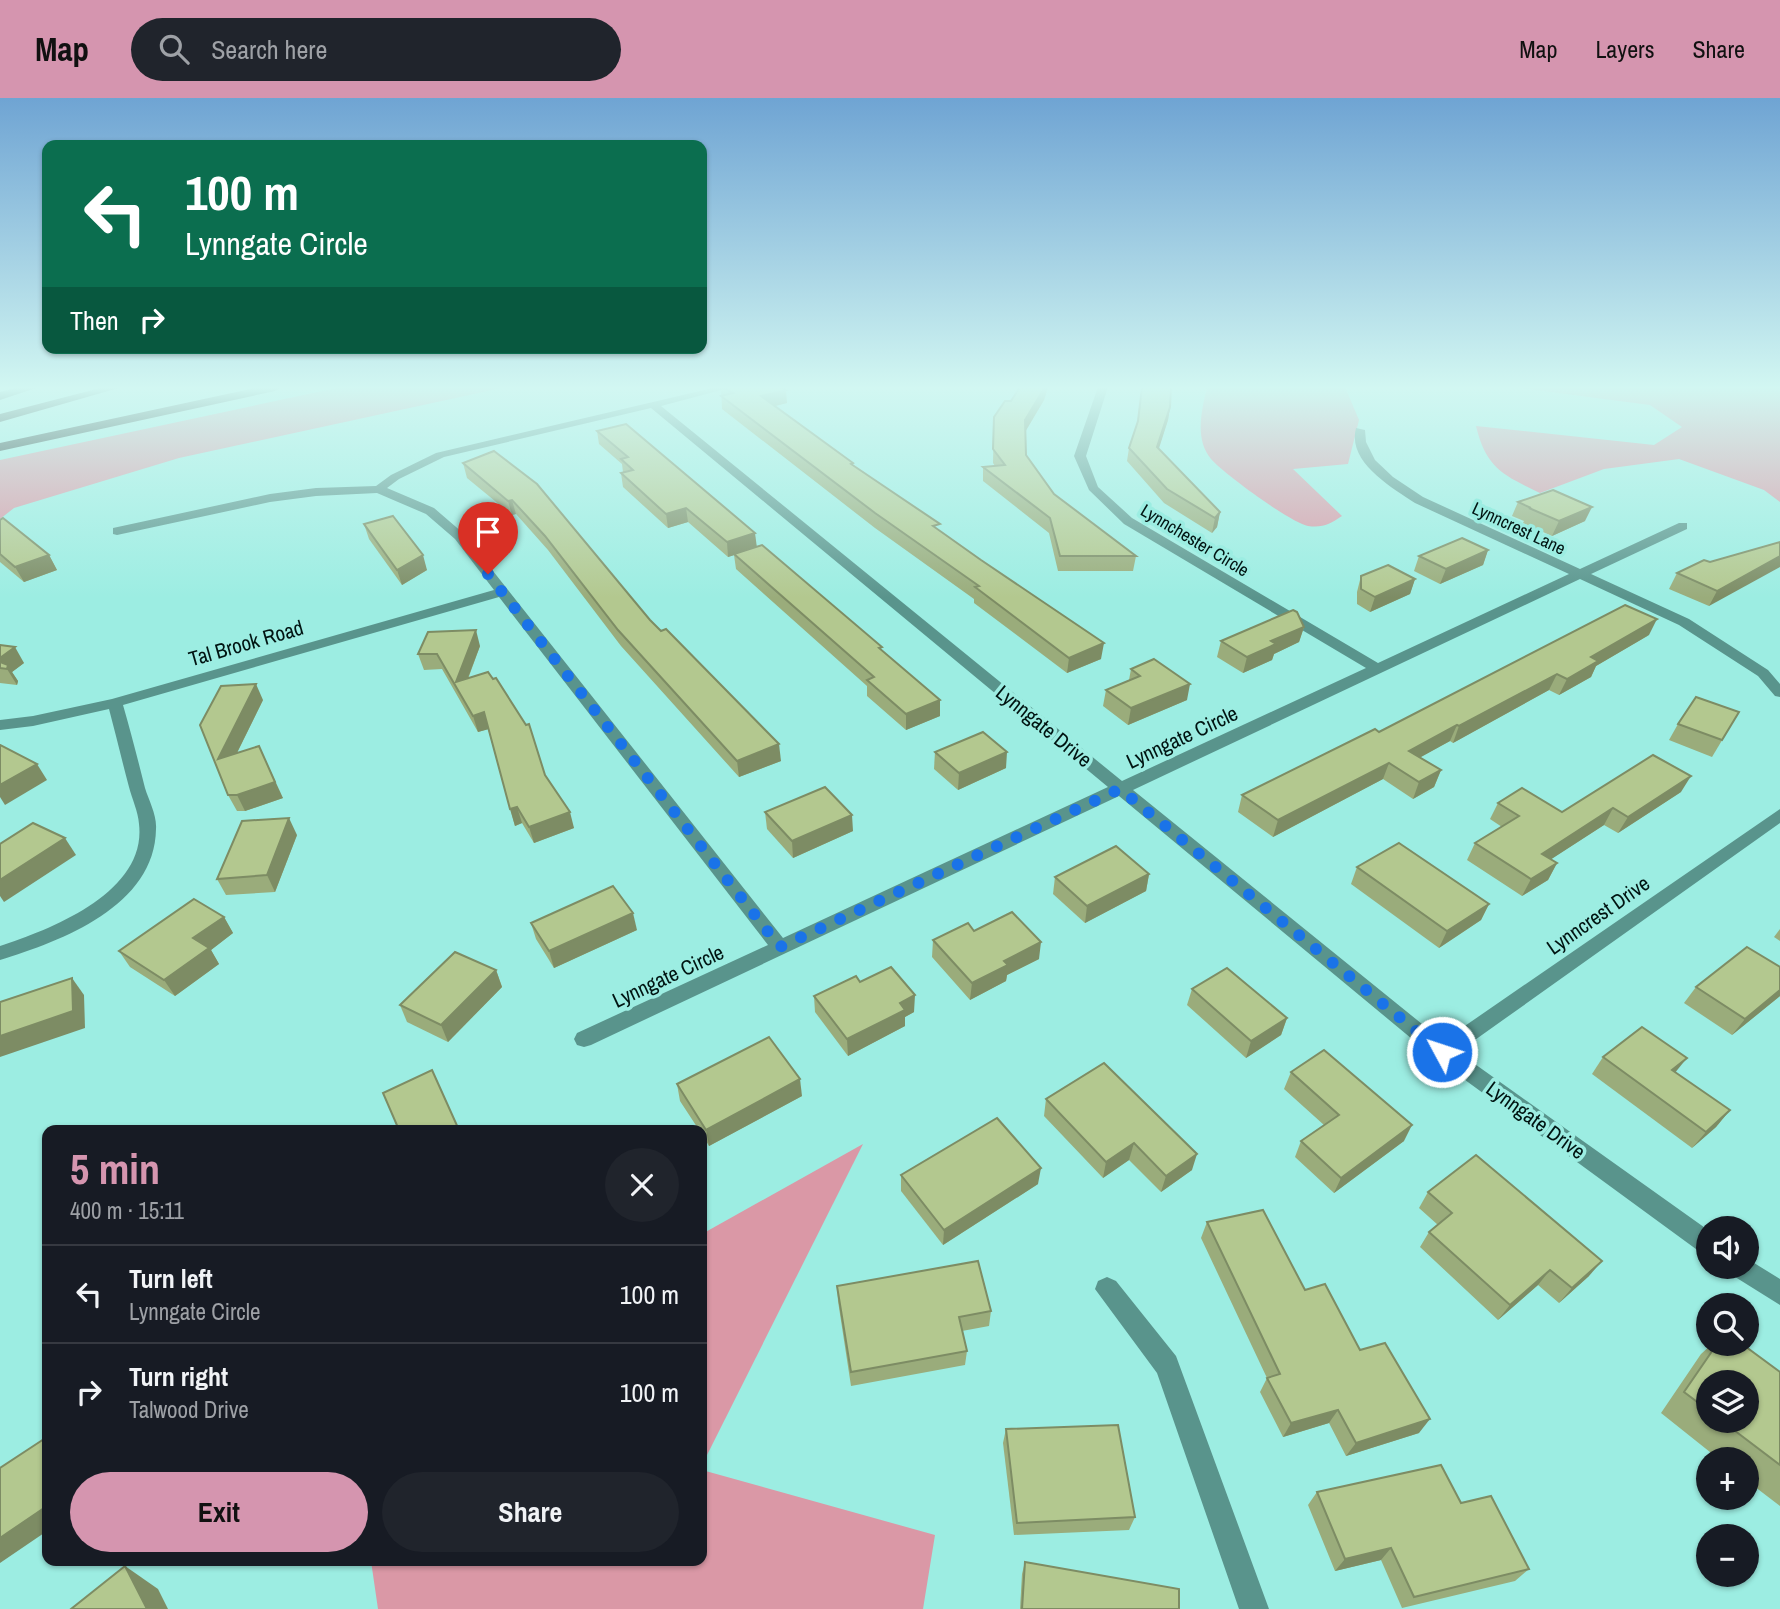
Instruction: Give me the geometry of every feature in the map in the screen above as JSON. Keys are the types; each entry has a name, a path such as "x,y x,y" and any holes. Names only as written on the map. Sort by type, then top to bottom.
{"street":[{"path":"379,489 395,477 435,458"},
{"name":"Lynngate Drive","path":"717,458 1442,1052 1696,1235"},
{"name":"Lynnchester Circle","path":"1081,458 1093,488 1128,521 1377,668"},
{"name":"Lynncrest Lane","path":"1368,458 1372,464 1409,494 1578,575"},
{"path":"117,531 270,498 316,492 379,489 430,511 459,537 780,947"},
{"name":"Lynngate Circle","path":"584,1039 1684,526"},
{"path":"1578,575 1684,622 1763,674 1780,693"},
{"name":"Tal Brook Road","path":"0,725 33,721 115,703 501,592"},
{"path":"0,953 36,942 74,923 114,896 138,871 146,849 148,826 115,703"},
{"name":"Lynncrest Drive","path":"1442,1052 1780,815"},
{"path":"1759,1279 1780,1293"},
{"path":"1107,1289 1167,1365 1254,1609"}],"shaded area":[{"path":"12,458 181,458 14,508 0,519 0,460"},
{"path":"1350,458 1348,464 1293,469 1342,516 1322,526 1299,523 1258,497 1211,459"},
{"path":"1489,458 1780,458 1780,502 1764,490 1679,459 1604,469 1540,493 1506,475"},
{"path":"863,1144 707,1455 707,1231"},
{"path":"707,1471 935,1535 923,1609 378,1609 372,1566 707,1566"}],"building":[{"path":"477,458 502,458 537,484 650,620 661,631 666,629 779,744 737,761 618,630 545,536 512,500 508,501 463,463"},
{"path":"666,458 755,533 727,542 686,508 666,514 621,473 633,470 621,459"},
{"path":"802,458 845,458 853,463 851,464 940,524 933,526 1104,643 1069,658 975,587 979,586"},
{"path":"999,458 1028,458 1054,494 1136,556 1060,556 1050,518 983,467 1005,465"},
{"path":"1138,458 1167,458 1220,512 1215,518 1167,489"},
{"path":"1553,490 1592,507 1559,521 1518,502"},
{"path":"393,516 423,555 397,570 364,524"},
{"path":"3,518 49,555 15,567 0,554 0,520"},
{"path":"1462,538 1488,550 1446,569 1419,556"},
{"path":"1780,542 1780,556 1717,591 1677,573 1704,560 1710,562"},
{"path":"762,545 940,700 906,714 867,680 874,677 734,554"},
{"path":"1388,565 1415,579 1375,597 1361,589 1361,576"},
{"path":"1625,605 1657,619 1591,657 1598,661 1567,679 1557,674 1409,751 1441,770 1419,782 1389,763 1278,820 1242,795 1375,729 1379,732"},
{"path":"1293,610 1297,612 1304,627 1271,641 1276,644 1247,657 1221,641"},
{"path":"476,630 456,682 488,672 493,679 496,678 526,725 529,724 545,775 570,812 529,827 517,807 510,809 484,712 473,716 437,654 418,654 428,632"},
{"path":"0,645 15,647 0,658"},
{"path":"1154,659 1190,684 1131,708 1106,690 1140,676 1131,669"},
{"path":"0,662 8,665 7,669 0,668"},
{"path":"256,684 218,759 259,746 275,782 237,795 228,795 200,725 221,686"},
{"path":"1696,697 1739,712 1722,740 1678,724"},
{"path":"983,732 1007,752 959,773 935,752"},
{"path":"0,745 37,764 0,785"},
{"path":"1653,755 1691,776 1628,817 1613,808 1542,854 1557,863 1531,879 1475,843 1519,816 1498,803 1522,788 1562,812"},
{"path":"825,787 852,815 792,841 765,812"},
{"path":"289,818 267,875 217,879 242,821"},
{"path":"33,823 65,838 0,880 0,844"},
{"path":"1399,843 1489,904 1447,931 1357,867"},
{"path":"1116,846 1149,874 1087,906 1055,877"},
{"path":"613,886 633,913 549,951 531,923"},
{"path":"194,899 224,917 193,938 209,948 164,980 119,951"},
{"path":"1012,912 1041,942 1004,961 1008,965 972,983 933,940 968,923 974,931"},
{"path":"1747,947 1780,967 1780,990 1745,1019 1696,987"},
{"path":"455,952 496,970 441,1025 400,1005"},
{"path":"891,967 915,995 900,1003 905,1010 847,1039 814,996 856,976 860,982"},
{"path":"1227,968 1287,1018 1251,1041 1192,989"},
{"path":"72,978 73,1011 0,1036 0,1002"},
{"path":"1642,1027 1687,1058 1672,1070 1730,1110 1706,1132 1603,1057"},
{"path":"769,1037 800,1079 707,1129 707,1125 703,1125 677,1084"},
{"path":"1324,1050 1412,1125 1341,1178 1301,1141 1339,1115 1291,1072"},
{"path":"1104,1063 1197,1154 1166,1176 1134,1143 1106,1162 1046,1099"},
{"path":"432,1070 457,1125 397,1125 383,1093"},
{"path":"997,1118 1041,1168 944,1230 901,1175"},
{"path":"1476,1155 1602,1261 1572,1288 1550,1270 1510,1305 1429,1232 1452,1213 1428,1192"},
{"path":"1263,1210 1305,1290 1325,1284 1360,1350 1385,1343 1430,1419 1356,1443 1338,1410 1291,1423 1267,1378 1280,1374 1207,1222"},
{"path":"978,1261 991,1311 959,1317 967,1351 851,1372 837,1286"},
{"path":"1709,1356 1758,1356 1780,1372 1780,1465 1738,1433 1759,1433 1759,1370 1699,1370"},
{"path":"1696,1375 1696,1401 1684,1392"},
{"path":"1118,1425 1135,1517 1017,1523 1006,1429"},
{"path":"42,1440 42,1509 0,1538 0,1468"},
{"path":"1441,1465 1461,1503 1491,1496 1529,1569 1414,1597 1391,1548 1345,1559 1317,1492"},
{"path":"1025,1562 1179,1589 1179,1609 1022,1609"},
{"path":"125,1566 147,1609 71,1609"}],"route":[{"path":"488,574 780,947 1120,789 1442,1052"}]}
